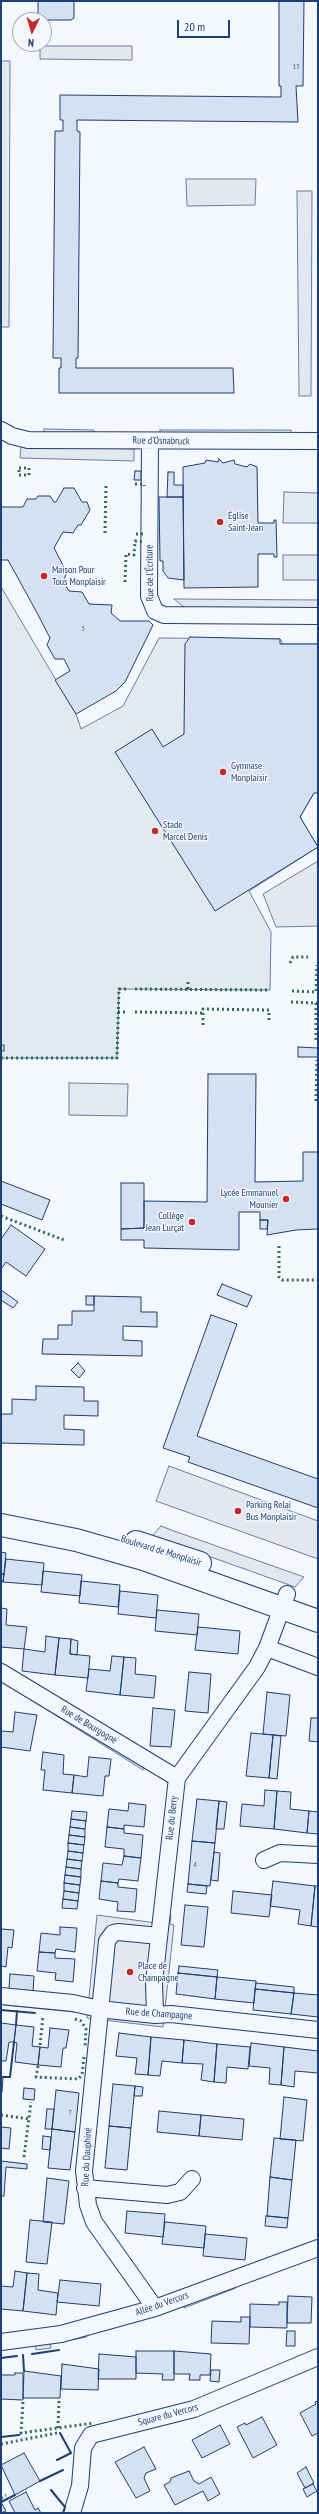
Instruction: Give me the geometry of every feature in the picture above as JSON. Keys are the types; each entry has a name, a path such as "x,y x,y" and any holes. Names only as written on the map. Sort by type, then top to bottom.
{"main road":[{"name":"Boulevard de Monplaisir","path":"1,1509 67,1524 167,1551 285,1601 318,1621"},
{"name":"Boulevard de Monplaisir","path":"1,1525 76,1540 285,1601 318,1605"}],"street":[{"name":"Rue d'Osnabruck","path":"3,431 28,440 318,441"},
{"name":"Rue de l'Écriture","path":"150,441 149,596 155,611 164,615 318,616"},
{"path":"285,1601 267,1648 318,1667"},
{"name":"Rue du Berry","path":"154,2015 154,1982 177,1778 257,1667 267,1648"},
{"name":"Rue de Bourgogne","path":"1,1672 177,1778"},
{"path":"264,1860 280,1853 318,1855"},
{"path":"99,2009 109,1936 118,1932 159,1936"},
{"name":"Rue de Champagne","path":"1,1996 73,2003 99,2009 154,2015 171,2014 318,2030"},
{"name":"Rue du Dauphiné","path":"99,2009 84,2171 85,2188 94,2222 155,2308"},
{"path":"85,2188 167,2195 180,2192 192,2179"},
{"name":"Allée du Vercors","path":"1,2342 61,2334 155,2308 318,2248"},
{"name":"Square du Vercors","path":"72,2513 80,2486 82,2448 88,2438 194,2409 318,2357"}],"shaded area":[{"path":"52,46 132,46 132,60 40,59 40,52 52,52"},
{"path":"1,61 10,61 9,327 1,327"},
{"path":"186,179 256,179 255,205 187,206"},
{"path":"297,191 312,191 311,396 299,396"},
{"path":"44,429 94,430 94,434 44,434"},
{"path":"160,430 291,430 291,436 160,435"},
{"path":"21,446 134,449 134,461 20,458"},
{"path":"284,492 318,493 318,523 283,523"},
{"path":"283,555 318,555 318,580 283,580"},
{"name":"Stade Marcel Denis","path":"1,587 76,714 81,729 123,706 159,638 280,639 283,644 318,644 314,793 300,817 318,847 249,891 271,932 270,990 119,989 117,1058 1,1058"},
{"path":"174,599 318,600 318,612 189,611"},
{"path":"318,861 318,926 276,927 263,894"},
{"path":"69,1083 128,1084 127,1116 69,1115"},
{"name":"Parking Relai Bus Monplaisir","path":"169,1466 318,1521 318,1559 156,1501"},
{"path":"161,1526 304,1577 295,1587 152,1536"},
{"path":"1,1681 146,1765 143,1770"},
{"name":"Place de Champagne","path":"166,1914 171,1915 170,1924 174,1925 163,2027 87,2018 97,1915 164,1924"},
{"path":"5,2000 75,2007 74,2012 4,2005"},
{"path":"234,2283 236,2288 184,2308 182,2303"},
{"path":"86,2332 87,2337 50,2344 51,2348 36,2350 35,2341"}],"building":[{"path":"38,1 74,1 74,18 71,20 52,20 52,12 38,12"},
{"path":"279,1 304,1 303,86 296,86 298,122 77,120 77,131 80,132 78,358 76,358 76,368 233,368 234,393 59,393 59,368 61,368 61,358 53,358 55,131 63,131 63,120 60,120 60,95 281,97 281,86 279,86"},
{"name":"Église Saint-Jean","path":"219,459 223,463 234,460 235,464 247,467 250,464 257,467 258,523 274,523 274,520 276,520 277,557 274,557 274,554 258,554 258,587 184,588 183,467 205,463 206,460 218,462"},
{"path":"135,471 141,471 141,480 134,480"},
{"path":"168,472 174,472 174,485 183,485 183,497 167,497"},
{"path":"64,488 74,488 82,502 87,502 90,510 81,525 78,525 73,533 63,532 54,548 67,573 63,581 69,591 82,592 89,604 112,605 111,613 120,621 149,621 153,625 125,682 116,691 76,714 55,680 70,671 64,659 55,659 47,645 50,638 36,611 8,560 1,560 1,507 23,507 27,499 36,499 38,496 50,496 54,502 56,502"},
{"path":"159,497 183,497 184,580 168,578 163,571 163,561 160,561"},
{"name":"Gymnase Monplaisir","path":"190,637 280,639 280,644 318,644 318,793 314,793 300,817 318,847 215,911 115,752 152,729 163,747 184,734 185,644"},
{"path":"1,1045 4,1045 4,1051 1,1051"},
{"path":"298,1047 318,1048 318,1057 298,1057"},
{"path":"208,1074 256,1074 255,1182 303,1181 303,1152 318,1152 318,1229 296,1230 267,1235 268,1220 260,1220 260,1212 239,1212 239,1250 144,1248 144,1240 121,1240 121,1229 144,1228 144,1201 207,1202"},
{"path":"1,1181 50,1200 42,1220 1,1204"},
{"path":"121,1183 144,1183 144,1228 121,1229"},
{"path":"260,1220 268,1220 267,1229 260,1229"},
{"path":"11,1225 45,1249 26,1276 6,1262 1,1269 1,1239"},
{"path":"222,1284 252,1296 247,1307 217,1295"},
{"path":"1,1290 18,1302 13,1308 1,1300"},
{"path":"86,1296 94,1296 94,1305 86,1305"},
{"path":"94,1296 141,1297 141,1312 157,1312 157,1327 123,1326 123,1340 142,1341 142,1356 42,1354 43,1339 58,1339 58,1325 72,1325 72,1311 94,1311"},
{"path":"211,1315 237,1324 197,1436 318,1479 318,1508 188,1462 190,1457 163,1448"},
{"path":"78,1363 85,1371 79,1378 71,1370"},
{"path":"36,1386 84,1387 84,1401 98,1401 98,1416 64,1415 64,1429 84,1430 84,1445 1,1443 1,1414 12,1414 12,1399 36,1400"},
{"path":"1,1552 6,1553 4,1574 1,1574"},
{"path":"6,1559 44,1563 42,1585 3,1582"},
{"path":"43,1571 82,1575 80,1596 41,1592"},
{"path":"1,1574 4,1574 3,1582 1,1582"},
{"path":"81,1581 120,1585 118,1607 79,1603"},
{"path":"120,1591 158,1595 156,1618 118,1614"},
{"path":"1,1608 7,1609 6,1625 27,1627 24,1649 1,1647"},
{"path":"157,1610 199,1614 197,1635 155,1631"},
{"path":"198,1627 240,1631 238,1654 195,1650"},
{"path":"46,1636 59,1638 55,1675 22,1671 24,1649 45,1652"},
{"path":"59,1638 71,1639 70,1654 90,1656 88,1678 55,1675"},
{"path":"71,1639 78,1641 77,1655 70,1654"},
{"path":"112,1656 124,1657 120,1695 86,1691 89,1669 110,1671"},
{"path":"124,1657 136,1658 135,1674 156,1676 154,1698 120,1695"},
{"path":"189,1672 211,1674 208,1713 185,1711"},
{"path":"267,1692 290,1695 286,1736 263,1734"},
{"path":"153,1708 175,1710 171,1747 150,1746"},
{"path":"15,1712 37,1715 30,1751 1,1747 1,1731 13,1732"},
{"path":"311,1718 318,1718 318,1742 309,1741"},
{"path":"251,1733 273,1735 269,1778 246,1776"},
{"path":"273,1735 281,1736 277,1779 269,1778"},
{"path":"43,1752 64,1755 63,1774 74,1775 72,1793 43,1790 45,1770 41,1770"},
{"path":"89,1757 111,1759 109,1776 105,1776 103,1796 72,1793 74,1775 87,1777"},
{"path":"265,1790 277,1791 274,1829 240,1826 242,1804 264,1806"},
{"path":"277,1791 291,1792 290,1809 309,1811 307,1833 274,1829"},
{"path":"197,1799 219,1801 215,1843 192,1841"},
{"path":"219,1801 227,1802 224,1829 216,1829"},
{"path":"129,1803 146,1805 144,1827 124,1825 124,1829 107,1827 109,1809 128,1811"},
{"path":"72,1811 87,1812 86,1821 71,1819"},
{"path":"309,1811 318,1812 318,1834 307,1833"},
{"path":"71,1819 86,1821 85,1829 70,1827"},
{"path":"70,1827 85,1829 85,1837 69,1835"},
{"path":"107,1827 124,1829 124,1833 143,1835 141,1858 124,1856 124,1849 105,1847"},
{"path":"69,1835 85,1837 84,1845 68,1843"},
{"path":"192,1841 215,1843 210,1886 188,1884"},
{"path":"68,1843 84,1845 83,1853 68,1851"},
{"path":"68,1851 83,1853 82,1861 67,1859"},
{"path":"214,1852 220,1853 218,1881 211,1880"},
{"path":"124,1856 141,1858 138,1881 119,1879 118,1883 101,1881 103,1863 122,1865"},
{"path":"67,1859 82,1861 81,1869 66,1867"},
{"path":"66,1867 81,1869 81,1877 65,1875"},
{"path":"65,1875 81,1877 80,1885 64,1883"},
{"path":"101,1881 118,1883 118,1887 137,1889 135,1912 117,1911 118,1902 99,1899"},
{"path":"273,1881 315,1886 311,1926 298,1924 300,1910 270,1906"},
{"path":"64,1883 80,1885 79,1893 64,1891"},
{"path":"188,1884 207,1886 206,1894 187,1892"},
{"path":"315,1886 318,1886 318,1927 311,1926"},
{"path":"64,1891 79,1893 78,1901 63,1899"},
{"path":"233,1891 272,1895 269,1917 231,1913"},
{"path":"63,1899 78,1901 77,1909 62,1908"},
{"path":"185,1905 208,1907 204,1947 181,1945"},
{"path":"60,1927 77,1928 75,1952 56,1949 55,1953 39,1952 41,1933 60,1935"},
{"path":"1,1929 14,1930 12,1948 8,1947 6,1967 1,1966"},
{"path":"39,1952 55,1953 55,1958 75,1959 73,1982 55,1980 56,1973 37,1971"},
{"path":"179,1966 218,1970 217,1977 178,1973"},
{"path":"178,1973 217,1977 215,1999 176,1994"},
{"path":"10,1974 34,1976 33,1992 9,1989"},
{"path":"217,1977 256,1981 254,2003 215,1999"},
{"path":"256,1983 294,1987 294,1993 255,1989"},
{"path":"255,1989 294,1993 291,2014 253,2010"},
{"path":"294,1993 318,1995 318,2017 291,2014"},
{"path":"1,2023 16,2025 14,2042 9,2042 6,2061 1,2061"},
{"path":"16,2025 34,2027 32,2046 40,2047 38,2065 15,2062 17,2043 14,2042"},
{"path":"50,2028 69,2030 66,2048 63,2048 61,2067 38,2065 40,2047 48,2048"},
{"path":"119,2033 151,2037 148,2075 135,2074 137,2058 116,2056"},
{"path":"151,2037 184,2040 182,2063 162,2061 160,2076 148,2075"},
{"path":"184,2040 217,2044 214,2082 201,2080 203,2064 182,2063"},
{"path":"251,2043 284,2047 281,2085 269,2084 270,2068 249,2066"},
{"path":"217,2044 250,2047 248,2069 227,2067 226,2083 214,2082"},
{"path":"284,2047 318,2051 318,2073 295,2071 294,2087 281,2085"},
{"path":"1,2076 3,2077 2,2092 1,2092"},
{"path":"113,2084 135,2086 131,2128 109,2126"},
{"path":"135,2086 143,2087 142,2096 134,2096"},
{"path":"24,2088 35,2089 34,2100 23,2099"},
{"path":"56,2090 79,2093 75,2132 52,2129"},
{"path":"284,2097 307,2100 303,2141 280,2139"},
{"path":"47,2109 54,2109 52,2129 45,2129"},
{"path":"159,2111 201,2115 199,2136 157,2132"},
{"path":"201,2115 244,2119 242,2140 199,2136"},
{"path":"109,2126 131,2128 127,2170 105,2168"},
{"path":"1,2127 11,2128 9,2149 1,2148"},
{"path":"52,2129 75,2132 70,2170 48,2168"},
{"path":"43,2136 51,2137 50,2150 42,2149"},
{"path":"274,2138 296,2140 292,2180 270,2177"},
{"path":"1,2161 27,2164 27,2169 6,2167 4,2196 1,2196"},
{"path":"270,2177 292,2180 288,2218 267,2216"},
{"path":"47,2178 69,2181 64,2224 43,2222"},
{"path":"127,2211 165,2214 163,2237 125,2233"},
{"path":"266,2216 288,2218 287,2228 265,2226"},
{"path":"30,2220 52,2222 47,2264 26,2262"},
{"path":"165,2222 206,2226 204,2248 162,2244"},
{"path":"205,2234 247,2238 245,2260 203,2256"},
{"path":"15,2271 27,2273 23,2311 1,2309 1,2286 13,2287"},
{"path":"27,2273 39,2274 38,2290 58,2293 56,2315 23,2311"},
{"path":"60,2280 101,2284 99,2306 57,2302"},
{"path":"288,2296 312,2297 311,2323 287,2323"},
{"path":"279,2302 287,2302 287,2328 250,2327 250,2304 279,2305"},
{"path":"241,2317 250,2317 249,2344 211,2343 212,2321 241,2322"},
{"path":"287,2331 295,2331 295,2346 286,2346"},
{"path":"136,2351 174,2351 174,2380 162,2380 163,2374 136,2373"},
{"path":"174,2351 211,2354 210,2375 200,2375 200,2380 189,2380 190,2374 174,2374"},
{"path":"99,2354 136,2357 136,2379 98,2379"},
{"path":"62,2364 99,2369 98,2390 61,2389"},
{"path":"211,2370 220,2370 219,2382 210,2381"},
{"path":"24,2371 61,2376 60,2398 23,2398"},
{"path":"15,2373 23,2373 23,2400 1,2399 1,2375 15,2375"},
{"path":"318,2401 318,2433 312,2436 300,2413 316,2404 315,2402"},
{"path":"262,2417 277,2445 253,2458 237,2427 245,2423 246,2425"},
{"path":"220,2425 230,2444 202,2458 192,2440"},
{"path":"144,2447 156,2469 146,2473 144,2478 150,2491 136,2498 115,2462"},
{"path":"24,2453 40,2481 15,2495 1,2465"},
{"path":"306,2467 314,2483 305,2488 297,2473"},
{"path":"189,2471 194,2481 199,2484 211,2477 220,2494 208,2501 203,2491 175,2505 164,2485 170,2482 171,2478"},
{"path":"313,2484 317,2491 307,2497 303,2489"},
{"path":"26,2492 35,2510 38,2508 41,2513 15,2513 9,2501"},
{"path":"1,2502 6,2511 1,2513"}],"hedge":[{"path":"19,468 29,468 29,475 19,475 19,468"},
{"path":"105,533 106,484"},
{"path":"135,484 144,484 144,486"},
{"path":"136,534 143,534"},
{"path":"125,582 126,554 134,555 135,541 143,542"},
{"path":"290,963 293,957 308,957"},
{"path":"292,991 316,992 317,965"},
{"path":"188,979 188,989"},
{"path":"1,1058 117,1058 119,989 128,989"},
{"path":"135,989 270,990"},
{"path":"291,1002 316,1003 316,1041"},
{"path":"203,1025 203,1009 269,1010 269,1022"},
{"path":"118,1012 127,1012"},
{"path":"135,1012 203,1013"},
{"path":"316,1101 317,1060"},
{"path":"1,1216 64,1240"},
{"path":"279,1246 279,1277 282,1280 318,1280"},
{"path":"40,2045 43,2016"},
{"path":"75,2019 81,2021 86,2029 85,2047"},
{"path":"38,2066 36,2077 78,2079 82,2075 84,2057"},
{"path":"24,2157 31,2102"},
{"path":"1,2115 29,2119"},
{"path":"58,2428 59,2400"},
{"path":"23,2402 21,2433 94,2423"},
{"path":"1,2444 57,2433"},
{"path":"1,2498 6,2495"}],"wall":[{"path":"1,2010 35,2013"},
{"path":"16,2025 17,2011"},
{"path":"3,2077 10,2077 14,2042"},
{"path":"32,2354 59,2350"},
{"path":"23,2355 24,2371"},
{"path":"1,2358 17,2356"},
{"path":"57,2460 71,2453 60,2433"},
{"path":"1,2437 19,2435"},
{"path":"40,2481 63,2470"},
{"path":"51,2490 65,2507 63,2513"},
{"path":"1,2502 15,2495"}],"place":[{"name":"Église Saint-Jean","path":"220,522"},
{"name":"Maison Pour Tous Monplaisir","path":"44,576"},
{"name":"Gymnase Monplaisir","path":"223,772"},
{"name":"Stade Marcel Denis","path":"155,831"},
{"name":"Lycée Emmanuel Mounier","path":"286,1199"},
{"name":"Collège Jean Lurçat","path":"192,1222"},
{"name":"Parking Relai Bus Monplaisir","path":"238,1511"},
{"name":"Place de Champagne","path":"130,1972"}]}
